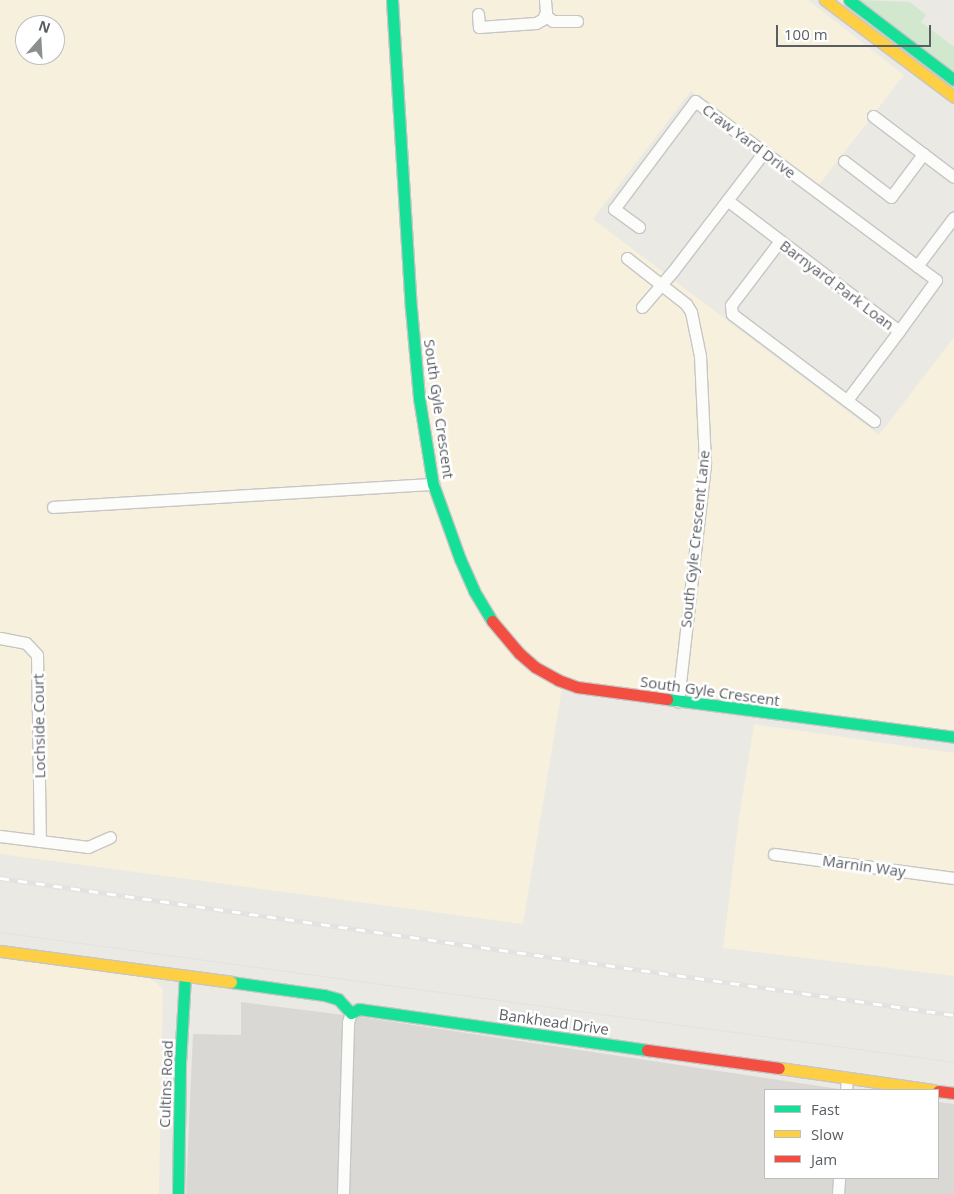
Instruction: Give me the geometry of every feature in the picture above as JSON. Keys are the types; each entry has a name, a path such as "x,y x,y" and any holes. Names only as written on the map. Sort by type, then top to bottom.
{"street":[{"name":"South Gyle Crescent","path":"392,0 411,308 420,398 433,484 474,591 494,624 518,653 535,667 558,680 577,687 954,737"},
{"path":"545,0 545,16"},
{"path":"825,0 954,97"},
{"path":"849,0 954,80"},
{"path":"478,14 478,27 536,23 545,16"},
{"path":"545,16 552,20 577,20"},
{"name":"Craw Yard Drive","path":"639,227 614,209 695,101 936,280"},
{"path":"873,116 954,177"},
{"path":"642,307 764,152"},
{"path":"844,161 891,197 923,154"},
{"name":"Barnyard Park Loan","path":"727,200 779,242 899,331 936,280"},
{"path":"917,266 954,218"},
{"path":"779,242 731,305 732,314 874,421"},
{"name":"South Gyle Crescent Lane","path":"627,258 686,304 691,312 700,356 705,433 704,464 678,701"},
{"path":"847,400 899,331"},
{"path":"53,507 433,484"},
{"name":"Lochside Court","path":"0,638 26,642 37,655 40,841"},
{"path":"0,836 88,848 110,837"},
{"name":"Marnin Way","path":"774,854 954,878"},
{"path":"0,951 332,997 342,1002 351,1013 348,1022 343,1194"},
{"name":"Cultins Road","path":"178,1194 180,1063 185,976"},
{"name":"Bankhead Drive","path":"351,1013 359,1009 847,1084 920,1089"},
{"path":"939,1091 954,1093"},
{"path":"838,1194 839,1179"}],"shaded area":[{"path":"0,0 808,0 904,75 818,186 691,91 593,219 879,435 954,337 954,733 563,683 523,924 0,854"},
{"path":"754,724 954,753 954,976 723,948 739,817"},
{"path":"0,951 125,967 154,981 163,989 159,1194 0,1194"},
{"path":"241,1002 360,1017 839,1089 764,1089 764,1179 939,1179 939,1102 954,1104 954,1194 186,1194 193,1034 241,1035"}],"green space":[{"path":"859,0 910,2 926,15 921,22 954,47 954,72"}],"tram line":[{"path":"0,932 954,1062"}],"railway":[{"path":"0,878 954,1015"}],"traffic: fast":[{"path":"392,0 411,308 419,398 433,484 460,559 474,591 492,621"},
{"path":"849,0 954,80"},
{"path":"667,699 954,737"},
{"path":"178,1194 180,1063 185,976"},
{"path":"231,982 324,995 338,999 351,1013 359,1009 647,1050"}],"traffic: slow":[{"path":"825,0 954,97"},
{"path":"0,951 231,982"},
{"path":"779,1068 927,1089"}],"traffic: jam":[{"path":"492,621 519,653 535,667 558,680 577,687 667,699"},
{"path":"647,1050 779,1068"},
{"path":"939,1091 954,1093"}]}
